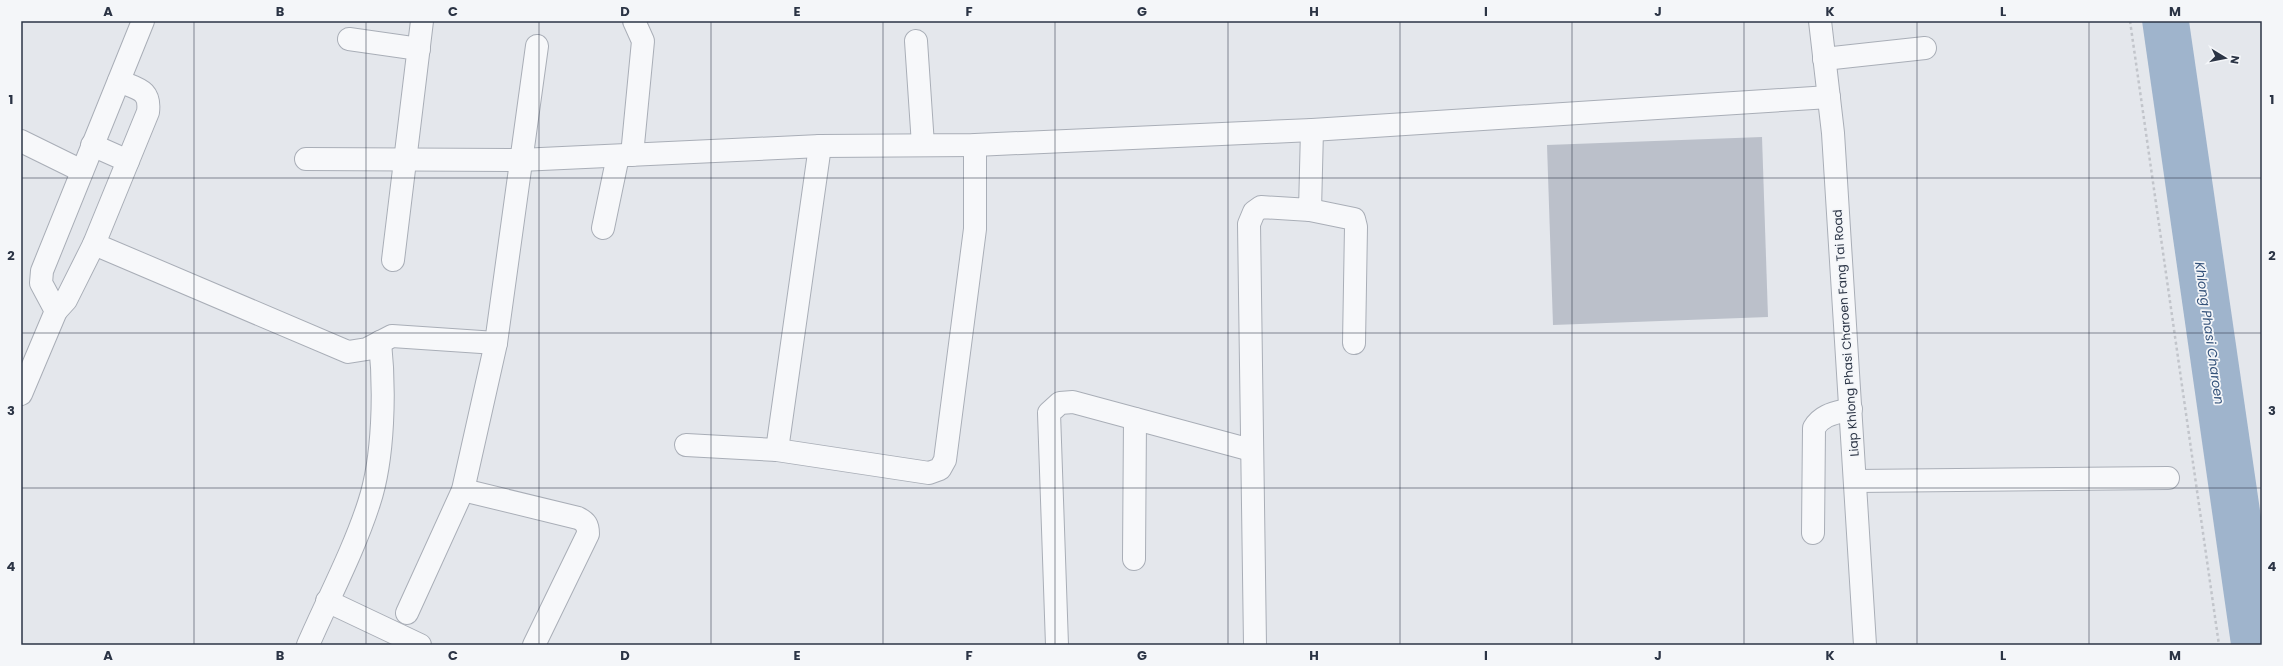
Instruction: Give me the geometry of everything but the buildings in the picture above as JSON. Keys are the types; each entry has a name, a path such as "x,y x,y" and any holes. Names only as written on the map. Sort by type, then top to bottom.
{"street":[{"path":"56,311 41,283 42,271 143,21"},
{"path":"393,260 422,21"},
{"path":"603,228 625,155 643,41 634,21"},
{"name":"Liap Khlong Phasi Charoen Fang Tai Road","path":"1820,21 1833,132 1856,481 1865,645"},
{"path":"349,39 419,49"},
{"path":"916,40 923,145"},
{"path":"407,613 463,490 496,343 520,160 537,46"},
{"path":"1824,58 1925,48"},
{"path":"21,394 56,311 66,300 94,244 148,112 150,100 146,93 119,81"},
{"path":"306,159 520,160 820,146 975,145 1312,130 1828,97"},
{"path":"1310,210 1312,130"},
{"path":"21,140 82,171"},
{"path":"92,145 128,161"},
{"path":"686,445 777,450 929,473 940,469 945,460 975,229 975,145"},
{"path":"777,450 820,146"},
{"path":"1255,645 1249,224 1254,212 1261,207 1310,210 1354,219 1356,227 1354,343"},
{"path":"94,244 348,352 367,349 392,336 496,343"},
{"path":"308,645 369,502 377,467 382,405 383,367 380,342"},
{"path":"1057,645 1049,413 1060,403 1073,402 1252,450"},
{"path":"1813,533 1814,428 1818,420 1824,416 1851,409"},
{"path":"1134,559 1135,419"},
{"path":"1856,481 2168,478"},
{"path":"463,490 578,518 585,521 588,526 588,534 534,645"},
{"path":"327,601 420,645"}],"path":[{"path":"2130,21 2219,645"}],"water":[{"name":"Khlong Phasi Charoen","path":"2142,21 2189,21 2262,524 2262,645 2231,645"}]}
